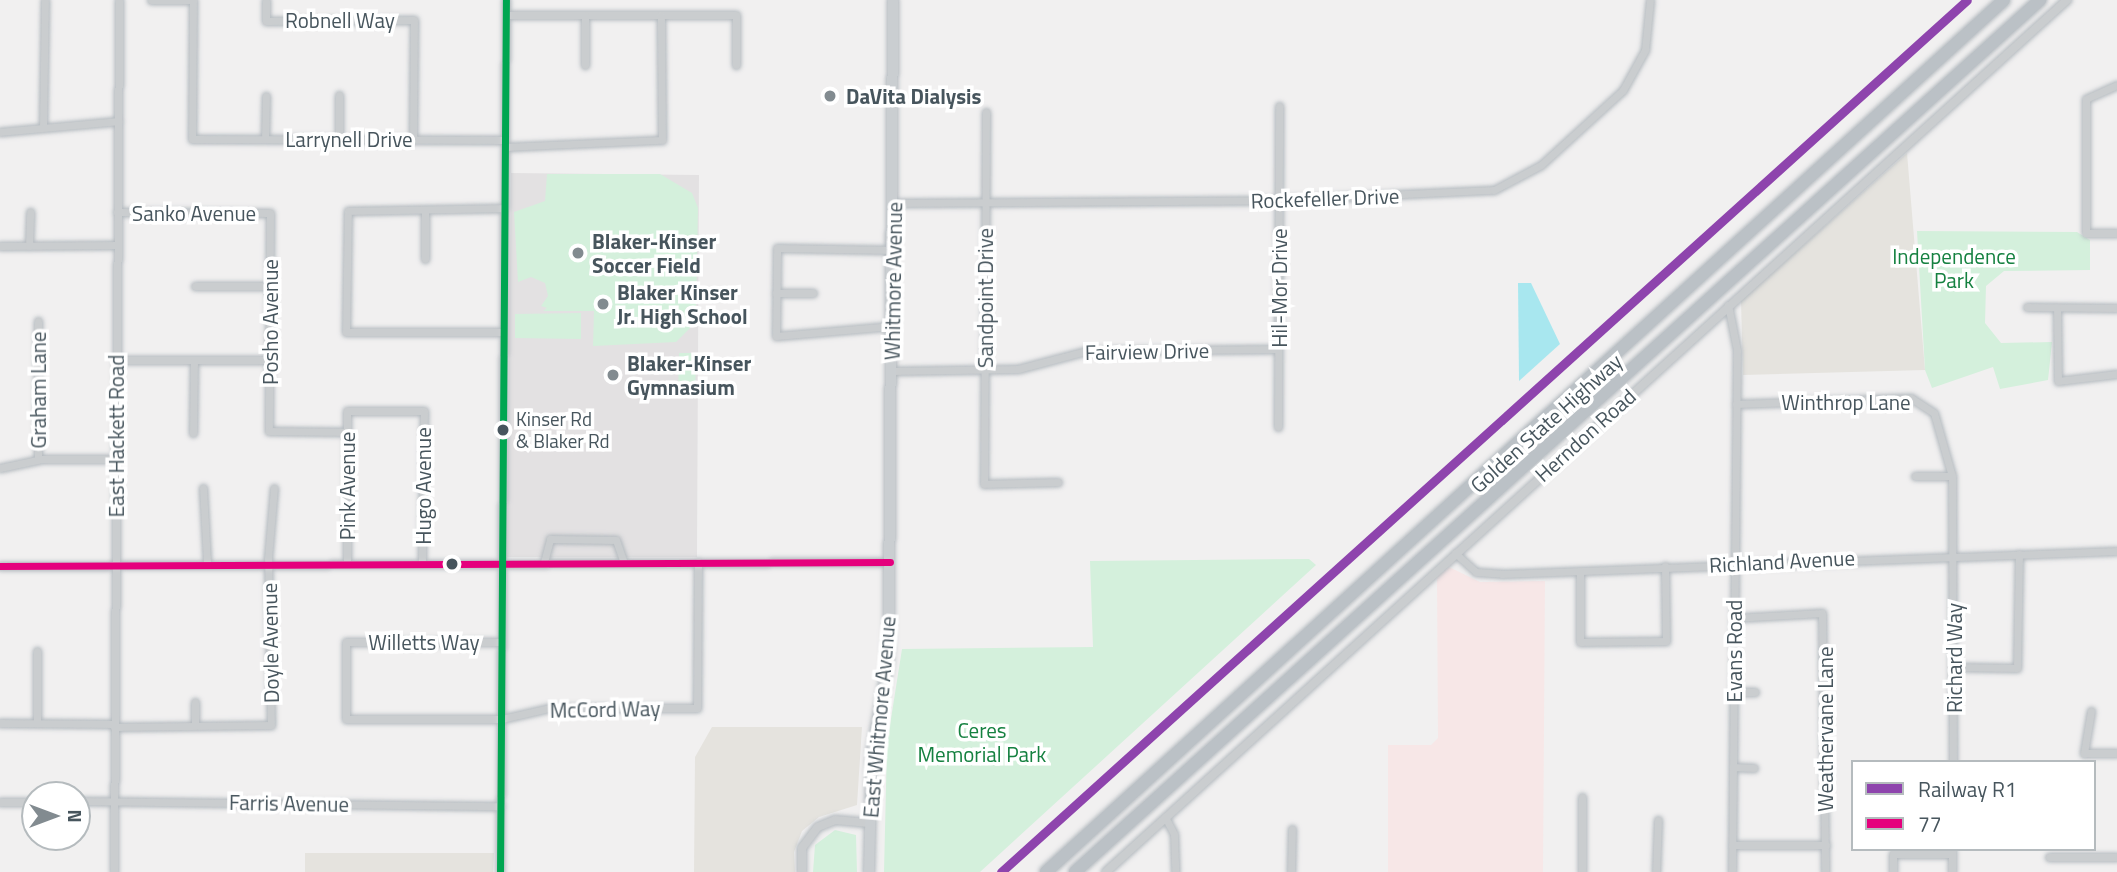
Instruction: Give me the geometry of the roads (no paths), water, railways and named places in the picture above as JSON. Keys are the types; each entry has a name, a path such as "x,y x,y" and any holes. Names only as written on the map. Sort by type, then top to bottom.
{"highway":[{"name":"Golden State Highway","path":"1046,872 2004,0"},
{"name":"Golden State Highway","path":"1077,872 2040,0"}],"main road":[{"name":"Whitmore Avenue","path":"890,562 893,0"},
{"name":"East Whitmore Avenue","path":"869,872 873,735 888,663 890,562"}],"street":[{"path":"43,126 45,0"},
{"name":"East Hackett Road","path":"114,872 119,0"},
{"path":"151,0 193,0"},
{"name":"Larrynell Drive","path":"193,0 192,138 412,139 505,143 662,140 661,15"},
{"name":"Robnell Way","path":"266,0 266,20 414,20 412,139"},
{"path":"500,872 506,0"},
{"name":"Rockefeller Drive","path":"894,203 1279,200 1470,193 1517,181 1629,82 1648,40 1650,0"},
{"name":"Herndon Road","path":"1106,872 2067,0"},
{"path":"506,15 736,15 736,65"},
{"path":"584,15 585,65"},
{"path":"2117,85 2086,99 2086,233 2117,233"},
{"path":"339,95 339,139"},
{"path":"265,139 266,96"},
{"name":"Hil-Mor Drive","path":"1278,427 1279,106"},
{"name":"Sandpoint Drive","path":"986,112 984,484 1058,482"},
{"path":"0,132 118,121"},
{"path":"504,332 346,332 348,211 505,208"},
{"path":"425,211 425,259"},
{"path":"29,246 30,212"},
{"name":"Sanko Avenue","path":"117,212 270,214"},
{"name":"Posho Avenue","path":"270,214 269,431 347,432"},
{"path":"0,246 117,245"},
{"path":"892,326 776,336 777,248 893,250"},
{"path":"195,286 270,286"},
{"path":"776,293 813,293"},
{"name":"Evans Road","path":"1728,305 1736,324 1732,872"},
{"path":"2027,307 2117,308"},
{"path":"2057,308 2058,381 2117,374"},
{"name":"Graham Lane","path":"38,321 38,459"},
{"name":"Fairview Drive","path":"892,371 1018,369 1086,351 1278,349"},
{"path":"116,360 270,360"},
{"path":"193,433 194,360"},
{"name":"Winthrop Lane","path":"1736,404 1919,400 1937,419 1952,476 1953,554"},
{"name":"Pink Avenue","path":"347,562 347,411 424,411"},
{"name":"Hugo Avenue","path":"422,562 424,411"},
{"path":"0,468 38,459 116,459"},
{"path":"1916,476 1952,476"},
{"path":"203,488 207,562"},
{"name":"Doyle Avenue","path":"195,726 271,726 269,561 274,488"},
{"path":"544,562 550,539 616,540 624,563"},
{"name":"Richland Avenue","path":"1455,553 1485,574 1953,554 2117,551"},
{"name":"Richard Way","path":"1953,554 1953,760"},
{"path":"1954,667 2017,668 2019,554"},
{"path":"0,566 115,566 269,561 890,562"},
{"name":"McCord Way","path":"346,719 502,719 549,708 697,708 698,562"},
{"path":"1580,570 1580,642 1666,641 1665,566"},
{"name":"Weathervane Lane","path":"1734,618 1822,613 1825,872"},
{"name":"Willetts Way","path":"346,719 346,642 502,642"},
{"path":"37,651 37,723"},
{"path":"1734,692 1755,692"},
{"path":"0,723 195,726 195,702"},
{"path":"2091,711 2084,753 2117,753"},
{"path":"1733,767 1754,768"},
{"path":"1582,797 1582,872"},
{"name":"Farris Avenue","path":"91,801 501,806"},
{"path":"0,802 21,802"},
{"path":"1165,817 1174,834 1175,872"},
{"path":"802,872 802,848 818,827 835,820 869,823"},
{"path":"1656,872 1658,820"},
{"path":"1291,872 1292,829"},
{"path":"1732,845 1826,845"},
{"path":"1893,872 1893,854 1952,851 1952,872"},
{"path":"2049,857 2091,853 2117,857"}],"water":[{"path":"1518,283 1531,283 1560,344 1519,381"}],"rail line":[{"name":"R1","path":"1001,872 1967,0"}],"place":[{"name":"DaVita Dialysis","path":"830,96"},
{"name":"Blaker-Kinser Soccer Field","path":"578,253"},
{"name":"Blaker Kinser Jr. High School","path":"603,304"},
{"name":"Blaker-Kinser Gymnasium","path":"613,375"},
{"name":"Kinser Rd & Blaker Rd","path":"503,430"}],"park label":[{"name":"Independence Park","path":"1954,268"},
{"name":"Ceres Memorial Park","path":"982,742"}]}
